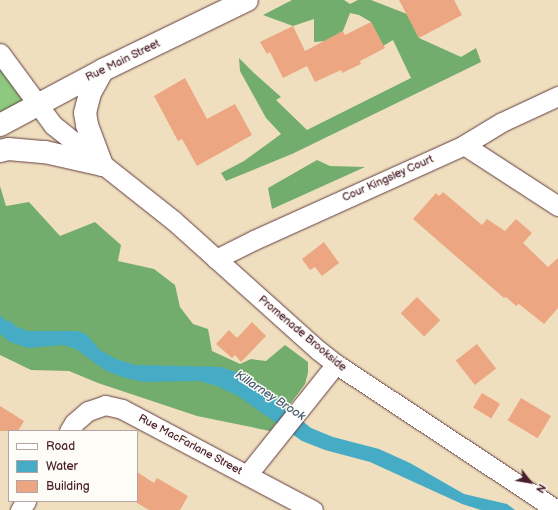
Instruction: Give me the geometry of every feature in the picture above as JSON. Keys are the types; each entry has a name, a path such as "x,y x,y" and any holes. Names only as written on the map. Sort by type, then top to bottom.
{"main road":[{"name":"Rue Main Street","path":"0,125 103,70 247,0"},
{"path":"102,165 86,125 85,113 90,93 103,70"},
{"path":"0,151 8,149 45,152 102,165"}],"street":[{"name":"Promenade Brookside","path":"0,53 53,125 168,216 336,364 557,510"},
{"name":"Cour Kingsley Court","path":"216,259 254,240 464,145 502,122 558,96"},
{"path":"464,145 558,206"},
{"path":"247,475 336,364"},
{"name":"Rue MacFarlane Street","path":"70,430 74,423 88,411 105,405 122,410 313,510"}],"green space":[{"path":"292,0 344,0 350,4 358,0 371,0 407,14 419,38 461,57 476,48 481,62 292,154 226,181 221,173 244,161 281,134 266,118 240,71 239,58 281,97 276,100 307,130 411,78 393,40 383,46 371,22 359,15 350,13 343,31 325,41 314,42 314,19 293,26 263,15"},
{"path":"0,53 37,104 0,125"},
{"path":"317,160 330,166 365,167 272,209 268,188"},
{"path":"0,186 6,206 29,202 60,236 95,222 121,245 118,261 154,269 175,285 180,307 193,324 208,329 212,351 240,364 251,359 266,361 285,345 308,362 308,373 305,384 270,431 197,416 98,383 69,371 31,370 0,355"}],"water":[{"path":"8,320 17,327 28,331 77,331 86,334 100,350 116,359 135,365 221,367 236,372 267,392 311,428 333,437 379,449 410,463 464,494 507,504 515,510 481,510 462,504 370,462 325,450 302,441 238,396 217,386 199,381 143,382 122,377 105,370 76,349 63,345 28,348 10,342 0,334 0,324"}],"building":[{"path":"399,0 454,0 462,15 419,38"},
{"path":"371,22 385,48 360,61 361,64 342,73 341,70 315,82 307,66 283,78 270,52 267,54 260,42 293,26 305,51 343,31 345,35"},
{"path":"185,78 207,119 235,104 252,135 197,166 182,139 178,141 154,96"},
{"path":"443,192 482,225 487,219 505,231 516,219 532,233 523,243 548,267 558,258 558,308 544,324 519,304 516,306 506,297 504,298 413,219 436,193 439,196"},
{"path":"324,242 339,263 322,276 315,267 310,270 302,259"},
{"path":"417,297 440,320 424,337 401,313"},
{"path":"252,322 266,336 241,362 235,355 232,358 216,344 229,330 237,338"},
{"path":"477,344 496,368 475,385 456,361"},
{"path":"482,393 500,404 491,418 473,408"},
{"path":"521,398 551,416 538,438 508,420"},
{"path":"0,406 24,421 19,430 0,431"},
{"path":"138,473 154,483 157,478 188,496 180,510 149,510 137,503"}],"waterway":[{"name":"Killarney Brook","path":"0,318 7,326"}]}
